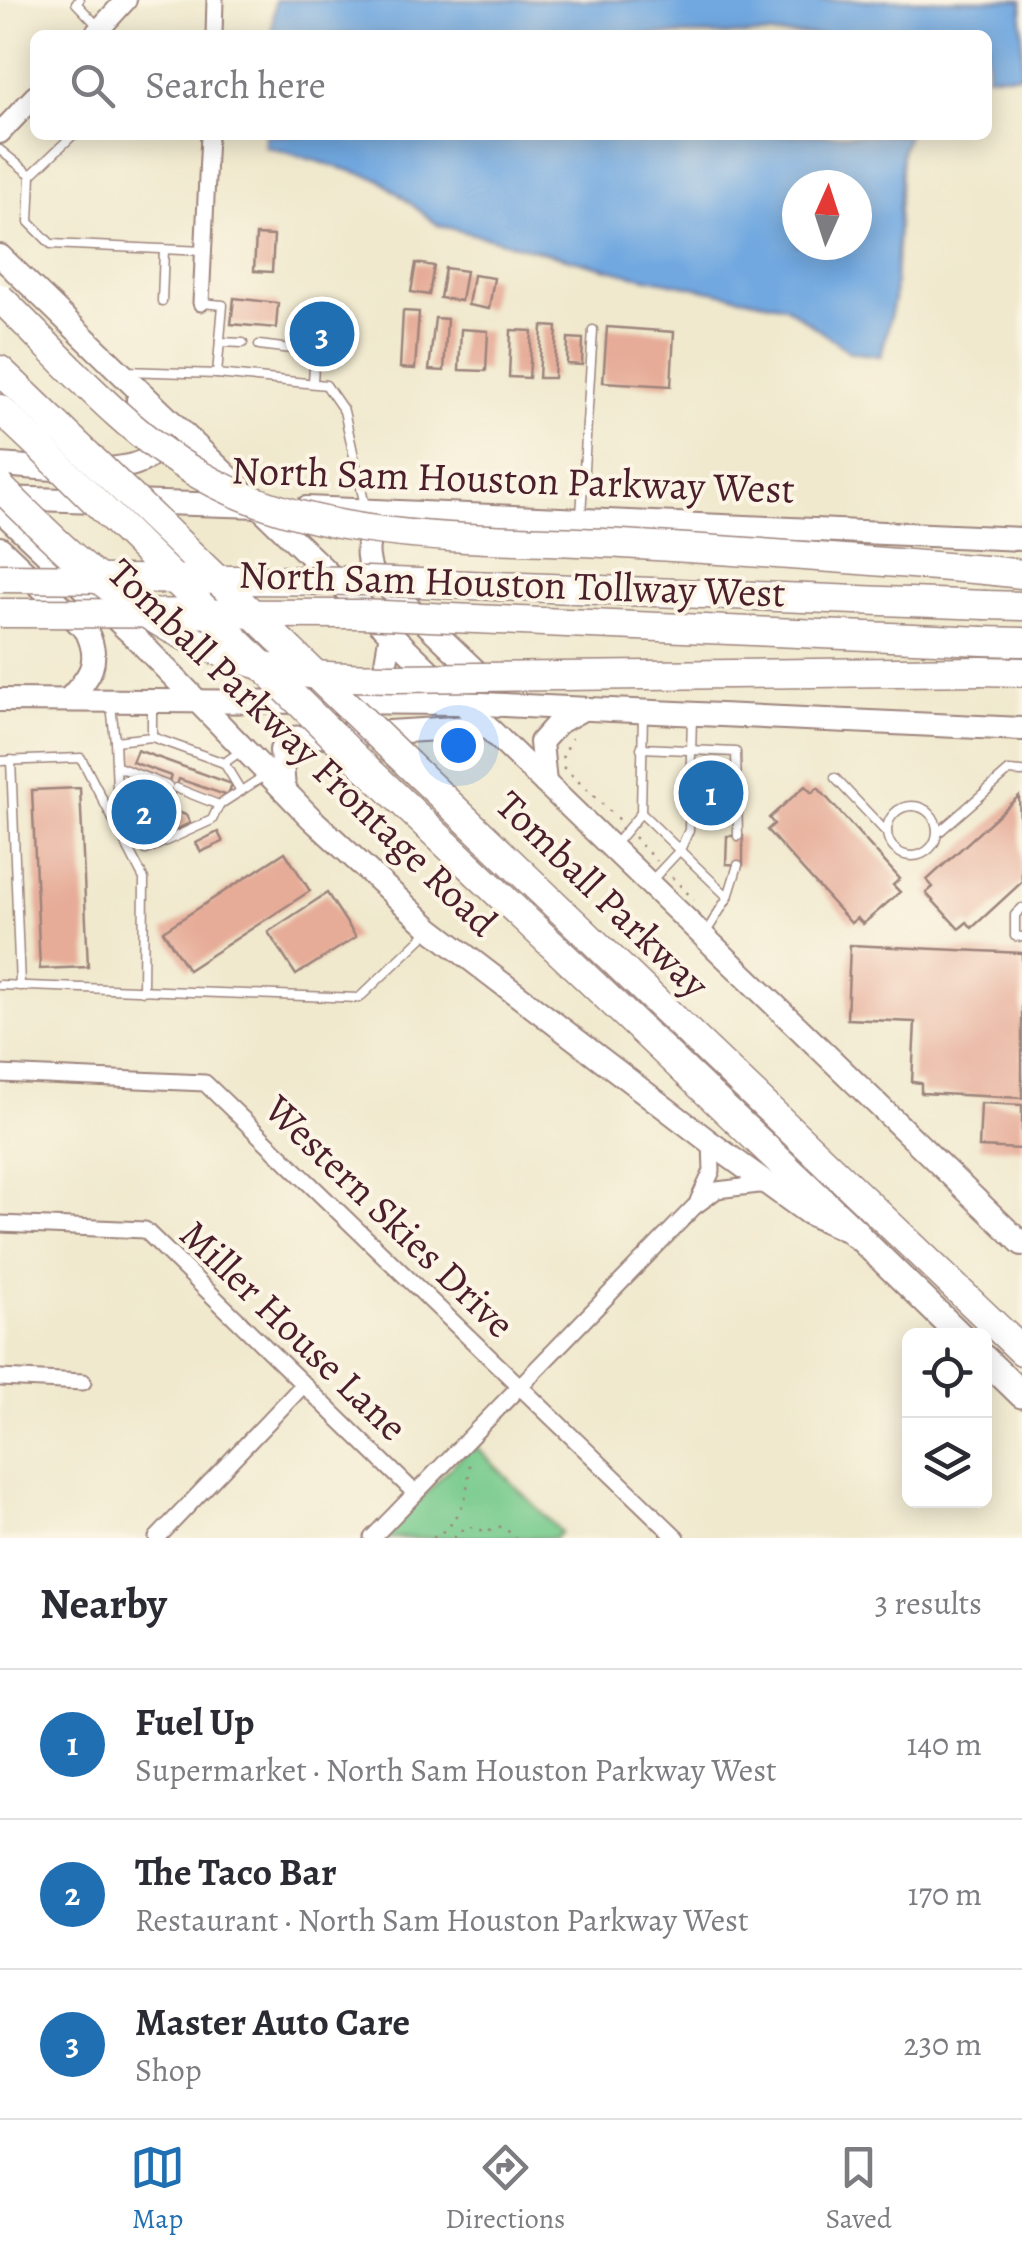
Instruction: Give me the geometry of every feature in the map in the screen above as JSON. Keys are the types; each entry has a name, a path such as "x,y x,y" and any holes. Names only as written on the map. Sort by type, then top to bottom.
{"highway":[{"path":"0,298 135,428 196,473 247,499 326,522 396,531 794,554 1022,574"},
{"name":"Tomball Parkway","path":"0,370 49,436 361,764 856,1234"},
{"name":"Tomball Parkway","path":"0,408 49,436 408,764 1022,1351"},
{"path":"0,487 82,569 122,601 179,636 242,660 309,674 396,678 1022,672"},
{"name":"North Sam Houston Tollway West","path":"0,578 368,581 1022,606"},
{"name":"North Sam Houston Tollway West","path":"0,613 360,614 1022,642"}],"main road":[{"path":"0,256 461,703 549,777 612,848 656,876 710,928 1022,1244"},
{"path":"0,465 118,470 153,453 154,427 121,370"},
{"name":"North Sam Houston Parkway West","path":"0,498 1022,539"},
{"path":"64,570 53,546 57,519 70,509 101,500"},
{"name":"Tomball Parkway Frontage Road","path":"0,510 196,701 233,756 276,782 431,929 710,1143 808,1213 856,1234"},
{"path":"402,512 382,519 370,532 365,553 371,571 471,670 532,706"},
{"path":"0,548 86,630 95,648 89,677 68,700"},
{"path":"352,702 378,684 390,654 392,632"},
{"path":"0,700 461,703 1022,729"},
{"path":"549,777 540,742 558,723 587,707"},
{"path":"276,782 282,750 290,738 487,726"},
{"name":"Tomball Parkway","path":"856,1234 953,1328"},
{"path":"992,1366 1022,1395"}],"street":[{"path":"99,30 126,0"},
{"path":"214,30 215,0"},
{"path":"0,133 30,101"},
{"path":"201,303 209,140"},
{"name":"Western Skies Drive","path":"0,1074 205,1083 677,1538"},
{"path":"694,1208 708,1186 710,1143"},
{"path":"372,1538 694,1208 718,1190 768,1184"},
{"name":"Miller House Lane","path":"0,1224 145,1230 415,1493"},
{"path":"0,1378 83,1382"},
{"path":"157,1538 304,1384"}],"lane":[{"path":"79,0 76,3 96,30"},
{"path":"67,140 31,175 29,222 51,244 204,252"},
{"path":"0,150 31,175"},
{"path":"162,301 164,250"},
{"path":"201,303 224,305 218,374"},
{"path":"580,520 594,330"},
{"path":"220,342 244,344"},
{"path":"259,345 315,352 312,381"},
{"path":"121,370 218,374 326,385 344,411 366,510"},
{"path":"111,701 118,789 146,850 212,820 218,805 241,791 276,782"},
{"path":"152,701 152,737"},
{"path":"612,848 641,813 644,710"},
{"path":"656,876 680,850 688,830 692,712"},
{"path":"115,741 152,737 233,756 241,791"},
{"path":"642,748 733,750 738,755 738,836"},
{"path":"0,761 81,758 144,879 144,991"},
{"path":"11,760 20,986"},
{"path":"835,778 887,833 900,854 917,857 931,848 938,833 1009,771 1022,772"},
{"path":"119,772 218,805"},
{"path":"887,833 891,817 912,806 934,817 938,833"},
{"path":"641,813 728,897"},
{"path":"710,928 728,897 738,865"},
{"path":"1022,908 1014,924 1015,936 1022,936"},
{"path":"0,985 359,998 431,929"}],"path":[{"path":"549,777 574,730"},
{"path":"559,763 628,829 656,876 710,928"},
{"path":"433,1538 451,1525 467,1495 471,1452"},
{"path":"451,1525 458,1531"},
{"path":"454,1538 458,1531 474,1526 488,1535 502,1526 516,1538"}],"green space":[{"path":"473,1444 561,1532 555,1538 383,1538"}],"water":[{"path":"275,0 1022,0 1022,75 992,75 992,30 272,30"},
{"path":"265,140 906,140 902,151 894,300 881,356 850,352 785,306 628,274 438,225 379,179 265,146"}],"building":[{"path":"256,235 274,236 272,272 254,271"},
{"path":"416,263 434,266 429,295 411,292"},
{"path":"445,268 466,271 461,301 440,298"},
{"path":"473,275 494,278 489,309 468,305"},
{"path":"234,298 278,303 276,328 231,324"},
{"path":"403,311 419,312 415,369 400,368"},
{"path":"435,318 447,319 444,371 429,370"},
{"path":"542,326 557,327 554,378 539,378"},
{"path":"607,327 674,332 671,386 603,382"},
{"path":"461,329 488,331 486,371 459,370"},
{"path":"511,330 532,331 529,378 509,377"},
{"path":"568,338 583,339 582,365 567,364"},
{"path":"137,750 232,784 228,796 179,779 170,806 161,803 171,776 132,762"},
{"path":"700,772 723,773 722,813 699,813"},
{"path":"805,786 812,793 818,788 900,879 893,885 900,892 863,924 857,918 851,923 767,830 774,824 769,818"},
{"path":"80,788 88,967 40,969 32,790"},
{"path":"1019,796 1022,882 972,928 967,922 959,929 926,893 933,887 927,880"},
{"path":"143,800 186,815 190,823 163,836 148,831 135,804"},
{"path":"218,832 223,842 201,852 196,843"},
{"path":"727,836 743,836 743,865 726,864"},
{"path":"285,852 310,891 188,970 163,931"},
{"path":"327,893 356,937 296,975 268,932"},
{"path":"850,945 1022,953 1022,1098 921,1093 921,1083 912,1082 915,1022 847,1019"},
{"path":"981,1103 1022,1105 1022,1149 979,1147"}],"place":[{"name":"Master Auto Care","path":"322,334"},
{"name":"Fuel Up","path":"711,793"},
{"name":"The Taco Bar","path":"144,812"}]}
